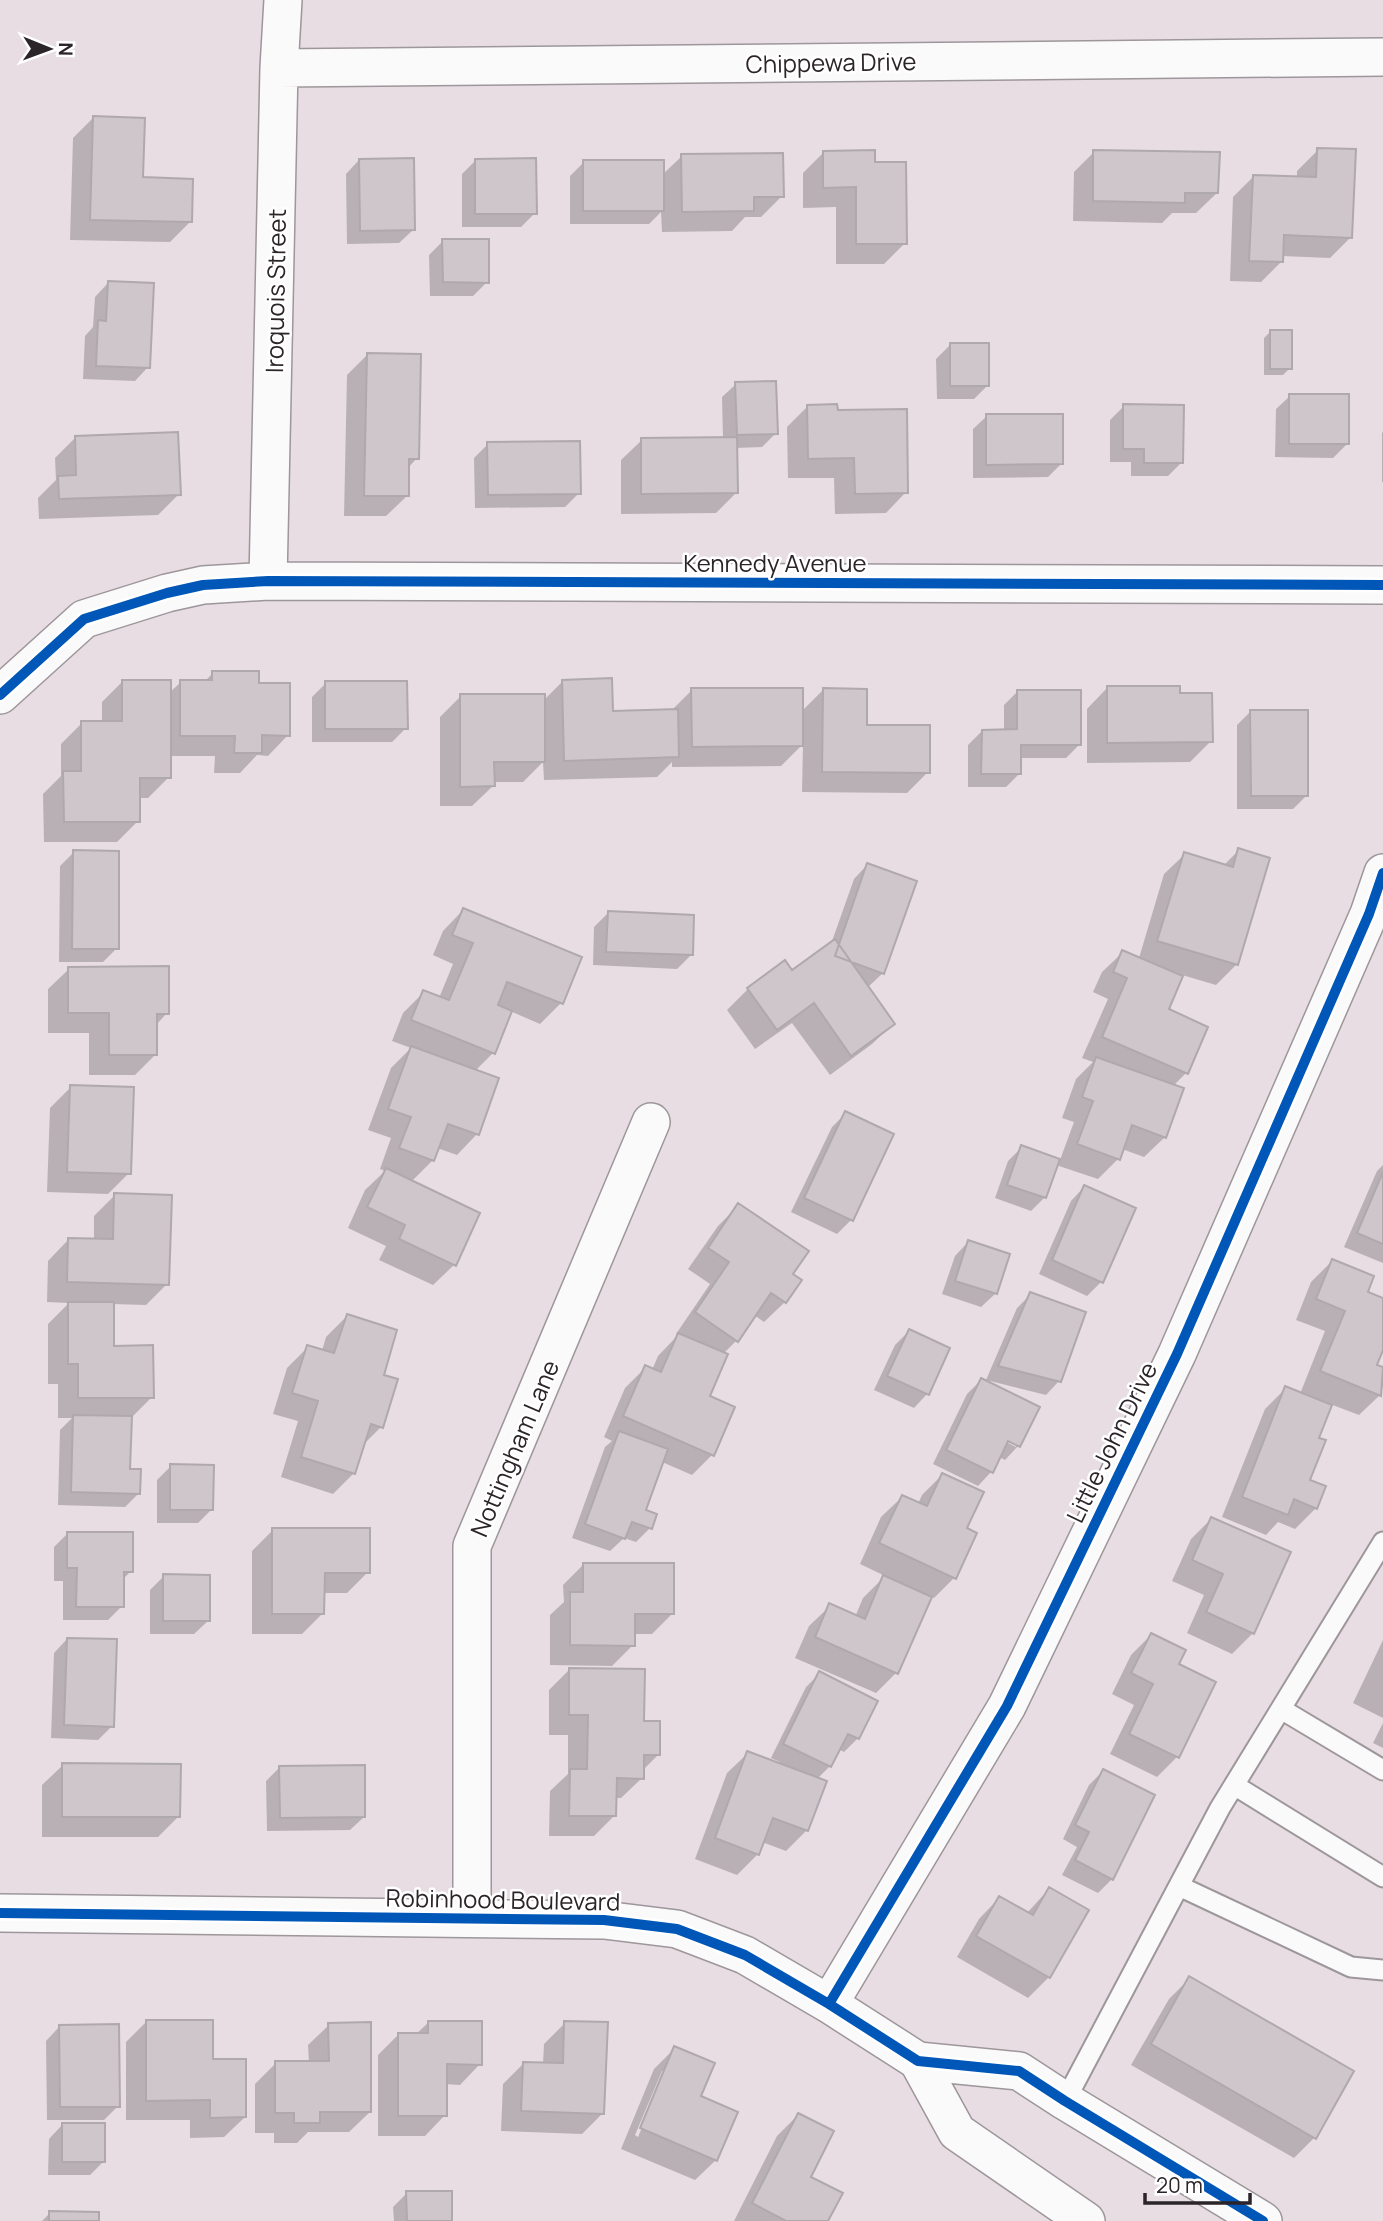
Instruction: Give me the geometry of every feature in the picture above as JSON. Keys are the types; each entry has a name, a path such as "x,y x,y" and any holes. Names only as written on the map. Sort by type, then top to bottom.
{"street":[{"name":"Iroquois Street","path":"268,581 279,68 283,0"},
{"name":"Chippewa Drive","path":"279,68 1383,57"},
{"name":"Kennedy Avenue","path":"0,695 84,620 167,593 203,585 268,581 1383,585"},
{"name":"Little John Drive","path":"829,2004 1007,1706 1177,1354 1369,914 1383,873"},
{"name":"Nottingham Lane","path":"472,1918 472,1546 651,1122"},
{"name":"Robinhood Boulevard","path":"0,1913 604,1920 677,1929 745,1955 829,2004 918,2061 1019,2071 1262,2221"},
{"name":"Robinhood Boulevard","path":"918,2061 957,2132 1072,2217"}],"lane":[{"path":"1065,2101 1234,1784 1383,1542"},
{"path":"1282,1709 1383,1770"},
{"path":"1234,1784 1383,1877"},
{"path":"1179,1886 1351,1967 1383,1970"}],"building":[{"path":"93,116 145,118 143,177 193,179 192,222 90,220"},
{"path":"1317,148 1356,149 1352,238 1284,235 1283,262 1249,261 1253,175 1316,177"},
{"path":"875,150 875,162 906,162 907,244 856,244 856,187 823,188 823,151"},
{"path":"1093,150 1220,152 1218,193 1185,193 1185,203 1093,201"},
{"path":"783,153 784,197 754,197 754,211 682,212 681,154"},
{"path":"414,158 415,230 360,231 359,159"},
{"path":"536,158 537,214 475,214 475,159"},
{"path":"583,160 664,160 664,211 583,211"},
{"path":"442,239 489,239 489,283 443,282"},
{"path":"108,281 154,283 150,368 96,366 98,320 106,321"},
{"path":"1270,330 1292,330 1292,369 1270,369"},
{"path":"950,343 989,343 989,386 950,386"},
{"path":"367,353 421,354 419,459 409,459 409,496 364,496"},
{"path":"776,381 778,434 737,435 735,382"},
{"path":"1289,394 1349,394 1349,444 1289,444"},
{"path":"837,404 838,410 907,409 908,493 855,494 854,458 808,459 807,405"},
{"path":"1123,404 1184,405 1183,463 1144,463 1144,449 1123,449"},
{"path":"986,414 1063,414 1063,464 986,465"},
{"path":"178,432 181,495 59,499 58,476 76,475 75,436"},
{"path":"737,437 738,493 641,494 641,438"},
{"path":"580,441 581,494 488,495 487,442"},
{"path":"212,671 259,671 259,683 290,683 290,736 262,735 262,753 234,753 235,736 180,736 180,680 212,680"},
{"path":"612,678 613,711 678,709 679,757 564,761 562,680"},
{"path":"122,680 171,680 171,778 140,778 140,822 64,822 63,771 81,771 81,721 122,721"},
{"path":"325,681 407,681 408,729 325,729"},
{"path":"1107,686 1180,686 1180,693 1212,693 1213,742 1107,743"},
{"path":"691,688 803,688 803,746 692,747"},
{"path":"823,688 867,689 867,725 930,725 930,773 822,772"},
{"path":"1017,690 1081,690 1081,745 1021,745 1021,774 981,774 982,730 1017,729"},
{"path":"460,694 545,694 545,762 494,762 495,786 460,787"},
{"path":"1250,710 1308,710 1308,796 1251,796"},
{"path":"1238,848 1270,858 1238,965 1157,941 1184,852 1233,867"},
{"path":"73,850 119,851 119,949 72,949"},
{"path":"867,863 917,881 884,974 835,956"},
{"path":"463,908 582,957 563,1004 507,982 498,1005 512,1011 495,1054 411,1020 423,990 449,1000 473,943 452,935"},
{"path":"608,911 694,915 693,955 606,952"},
{"path":"835,939 895,1024 851,1056 814,1003 777,1030 747,988 785,960 792,970"},
{"path":"1122,950 1183,976 1169,1009 1208,1027 1188,1074 1102,1037 1127,978 1113,972"},
{"path":"169,966 169,1014 157,1014 157,1055 109,1055 109,1013 68,1013 68,967"},
{"path":"411,1046 499,1078 479,1135 448,1124 434,1161 399,1148 411,1117 388,1109"},
{"path":"1096,1057 1184,1088 1166,1138 1132,1125 1120,1160 1077,1144 1093,1101 1082,1097"},
{"path":"70,1085 134,1087 131,1174 67,1172"},
{"path":"845,1111 894,1134 853,1221 804,1198"},
{"path":"1021,1145 1060,1159 1046,1198 1007,1185"},
{"path":"386,1168 480,1213 456,1266 399,1239 405,1225 367,1207"},
{"path":"1383,1172 1383,1244 1357,1233"},
{"path":"1084,1185 1136,1208 1103,1283 1052,1260"},
{"path":"114,1193 172,1195 169,1285 67,1282 68,1238 113,1239"},
{"path":"738,1203 809,1251 793,1274 802,1280 786,1303 771,1293 738,1342 695,1312 729,1262 708,1248"},
{"path":"968,1240 1010,1254 997,1294 955,1281"},
{"path":"1332,1259 1374,1276 1368,1292 1383,1298 1383,1350 1377,1365 1383,1367 1381,1396 1320,1371 1345,1311 1316,1299"},
{"path":"1030,1292 1086,1312 1061,1382 998,1366"},
{"path":"68,1302 114,1302 114,1346 153,1345 154,1398 78,1398 78,1364 68,1364"},
{"path":"347,1314 397,1330 384,1375 398,1379 383,1428 371,1424 355,1474 301,1457 318,1401 292,1393 307,1345 334,1353"},
{"path":"909,1329 950,1348 929,1395 887,1376"},
{"path":"678,1333 728,1354 710,1396 735,1407 714,1456 623,1416 645,1365 661,1372"},
{"path":"981,1378 1040,1407 1020,1447 1008,1441 993,1473 946,1450"},
{"path":"1285,1386 1332,1405 1319,1438 1326,1440 1310,1480 1326,1486 1317,1509 1294,1499 1288,1515 1242,1497"},
{"path":"73,1415 132,1416 130,1469 141,1469 140,1494 71,1492"},
{"path":"619,1431 668,1449 646,1510 657,1514 652,1529 632,1522 625,1539 585,1524"},
{"path":"170,1464 214,1465 213,1510 170,1510"},
{"path":"942,1473 984,1492 967,1528 977,1533 956,1579 879,1543 902,1495 927,1506"},
{"path":"1211,1517 1291,1552 1254,1634 1206,1612 1223,1574 1192,1560"},
{"path":"272,1528 370,1528 370,1573 325,1573 324,1614 272,1614"},
{"path":"67,1532 133,1532 133,1572 124,1572 124,1607 76,1607 77,1568 67,1568"},
{"path":"583,1563 674,1563 674,1614 635,1614 635,1646 570,1645 570,1592 583,1592"},
{"path":"163,1574 210,1575 210,1621 163,1621"},
{"path":"883,1575 932,1597 898,1674 815,1637 829,1603 865,1619"},
{"path":"1151,1633 1186,1650 1179,1664 1216,1682 1179,1758 1129,1734 1153,1684 1131,1673"},
{"path":"67,1638 117,1639 114,1727 64,1725"},
{"path":"569,1668 645,1669 644,1721 660,1721 660,1755 644,1755 644,1779 617,1778 616,1816 569,1816 570,1769 587,1769 588,1715 569,1715"},
{"path":"819,1671 878,1701 859,1739 848,1734 831,1767 783,1744"},
{"path":"747,1751 827,1781 808,1831 773,1818 759,1855 715,1838"},
{"path":"62,1763 181,1764 180,1817 62,1817"},
{"path":"365,1765 365,1817 280,1818 279,1766"},
{"path":"1103,1769 1155,1795 1113,1880 1075,1860 1089,1832 1075,1825"},
{"path":"1049,1887 1089,1910 1050,1978 976,1936 999,1896 1033,1915"},
{"path":"1189,1976 1354,2071 1316,2139 1151,2044"},
{"path":"146,2020 213,2020 213,2059 246,2059 246,2117 210,2118 210,2100 146,2101"},
{"path":"428,2021 482,2021 482,2065 447,2064 447,2116 398,2116 398,2033 428,2033"},
{"path":"564,2021 608,2022 604,2114 521,2111 523,2062 563,2063"},
{"path":"371,2022 371,2112 320,2112 320,2123 294,2123 294,2113 275,2113 275,2061 329,2061 328,2023"},
{"path":"119,2024 120,2107 60,2107 59,2025"},
{"path":"674,2046 715,2063 701,2096 738,2112 717,2161 640,2128"},
{"path":"798,2113 834,2131 811,2177 843,2193 828,2221 786,2221 752,2203"},
{"path":"62,2123 105,2123 105,2162 62,2162"},
{"path":"406,2191 452,2191 452,2221 407,2221"},
{"path":"49,2211 99,2212 99,2221 49,2221"}],"cycle path":[{"path":"0,695 84,619 167,593 203,585 268,581 1383,585"},
{"path":"829,2004 1007,1706 1177,1354 1369,914 1383,873"},
{"path":"0,1913 604,1920 677,1929 745,1955 829,2004 918,2061 1019,2071 1263,2221"}]}
